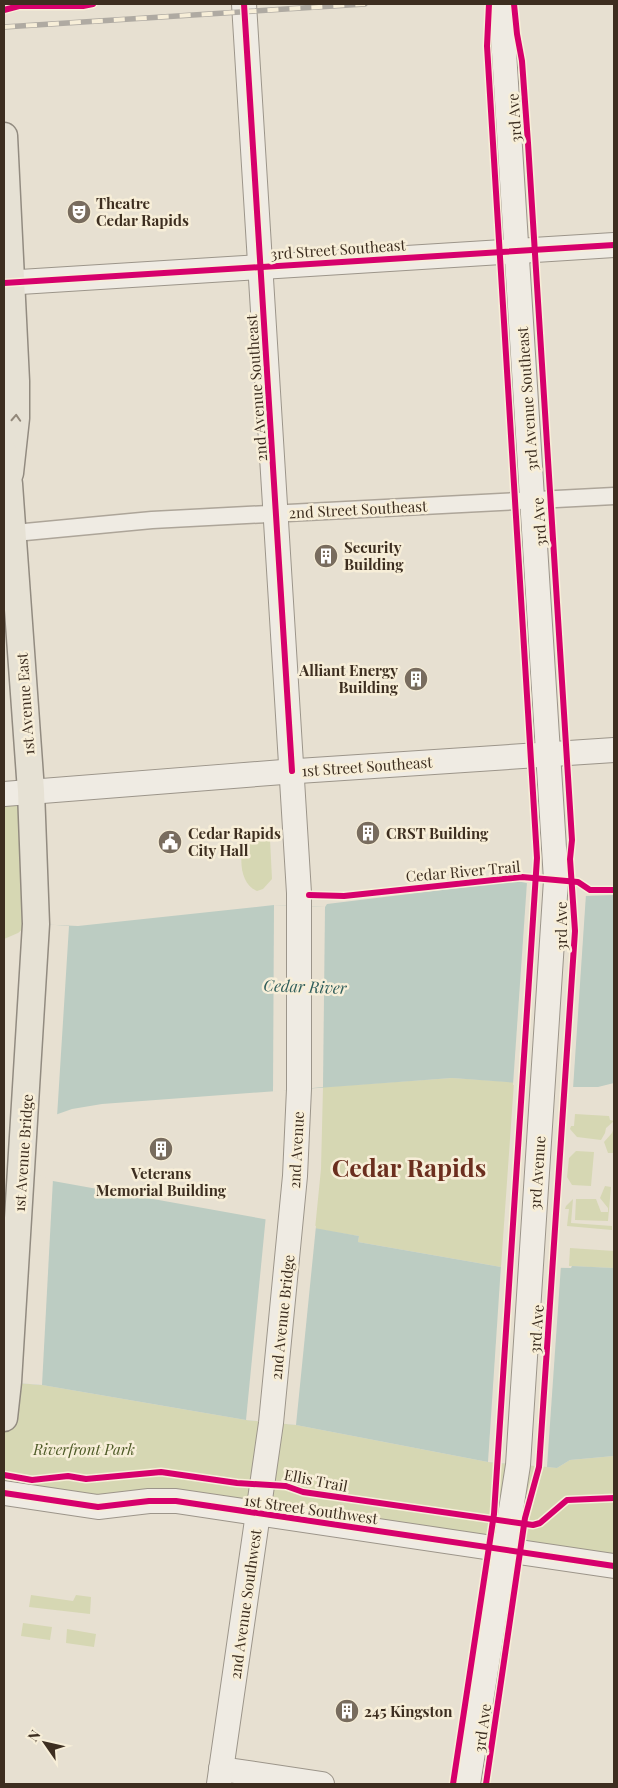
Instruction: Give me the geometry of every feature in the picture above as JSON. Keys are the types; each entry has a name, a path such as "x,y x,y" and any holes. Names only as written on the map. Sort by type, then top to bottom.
{"main road":[{"name":"2nd Avenue Southeast","path":"244,4 299,899 298,1089"},
{"name":"3rd Avenue Southeast","path":"501,4 556,884"},
{"name":"1st Avenue East","path":"4,136 7,282 16,404 9,484 8,534 31,792 36,924"},
{"name":"3rd Street Southeast","path":"7,282 614,244"},
{"name":"1st Avenue East","path":"4,452 9,484"},
{"name":"1st Street Southeast","path":"4,794 292,771 614,750"},
{"name":"3rd Avenue","path":"468,1784 518,1465 556,884"},
{"name":"1st Avenue Bridge","path":"4,1418 8,1382 36,924"},
{"name":"2nd Avenue","path":"292,1211 298,1089"},
{"name":"2nd Avenue Bridge","path":"271,1423 292,1211"},
{"name":"2nd Avenue Southwest","path":"220,1777 271,1423"},
{"name":"1st Street Southwest","path":"4,1493 98,1507 149,1501 176,1501 614,1566"},
{"path":"220,1777 322,1784"}],"street":[{"name":"2nd Street Southeast","path":"8,534 152,520 614,496"}],"green space":[{"path":"31,791 34,924 20,935 4,941 4,794"},
{"path":"257,829 270,839 272,879 263,889 257,891 250,887 245,880 241,862 247,836 252,830"},
{"path":"452,1078 514,1082 501,1267 358,1242 359,1236 315,1229 321,1169 323,1087"},
{"path":"575,1114 609,1116 610,1120 614,1121 606,1128 601,1140 577,1137 570,1129 571,1126 574,1126"},
{"path":"614,1127 613,1153 608,1153 604,1142 612,1133"},
{"path":"576,1151 594,1152 591,1186 572,1185 567,1177 569,1158"},
{"path":"605,1186 611,1187 608,1221 575,1220 576,1199 596,1199 601,1212 608,1212 608,1208 600,1198"},
{"path":"573,1199 571,1223 612,1226 612,1230 567,1226 569,1209 565,1209"},
{"path":"570,1248 614,1251 614,1268 569,1266"},
{"name":"Riverfront Park","path":"4,1382 42,1385 246,1420 296,1425 488,1462 557,1468 570,1460 614,1456 614,1566 528,1553 4,1493"},
{"path":"31,1595 73,1601 76,1595 91,1597 90,1614 29,1607"},
{"path":"23,1623 52,1627 50,1640 21,1636"},
{"path":"67,1629 96,1634 94,1647 66,1643"}],"water":[{"name":"Cedar River","path":"517,881 586,896 614,895 614,1083 598,1087 573,1087 452,1078 102,1104 72,1109 4,1133 4,941 20,935 34,924 78,926 274,905 325,907 327,904"},
{"path":"4,1169 53,1181 359,1236 358,1242 501,1267 571,1268 572,1266 614,1268 614,1456 570,1460 557,1468 488,1462 296,1425 246,1420 42,1385 4,1382"}],"pier":[{"path":"527,882 542,883 586,894 573,1089 513,1085"},
{"path":"274,905 325,907 323,1087 273,1092"},
{"path":"30,923 69,926 57,1117 4,1135 4,939 18,933"},
{"path":"4,1166 53,1179 42,1385 4,1382"},
{"path":"266,1215 316,1226 296,1425 246,1420"},
{"path":"501,1265 561,1265 547,1467 488,1462"}],"railway":[{"path":"4,27 365,4"}],"cycle path":[{"path":"4,10 19,6 83,6 93,4"},
{"path":"244,4 292,771"},
{"path":"453,1784 494,1514 537,858 487,46 489,4"},
{"name":"3rd Ave","path":"486,1784 525,1518 539,1467 575,931 570,859 572,840 528,143 522,61 514,4"},
{"path":"4,283 614,245"},
{"name":"Cedar River Trail","path":"309,895 344,896 522,877 578,882 590,890 614,890"},
{"name":"Ellis Trail","path":"4,1475 32,1480 68,1476 86,1479 161,1472 237,1483 286,1486 303,1492 533,1525 540,1523 567,1500 614,1498"},
{"path":"4,1493 98,1507 149,1501 176,1501 614,1566"}],"place":[{"name":"Theatre Cedar Rapids","path":"79,212"},
{"name":"Security Building","path":"326,556"},
{"name":"Alliant Energy Building","path":"416,679"},
{"name":"CRST Building","path":"368,833"},
{"name":"Cedar Rapids City Hall","path":"170,842"},
{"name":"Veterans Memorial Building","path":"161,1149"},
{"name":"245 Kingston","path":"347,1711"}],"district":[{"name":"Cedar Rapids","path":"409,1166"}]}
